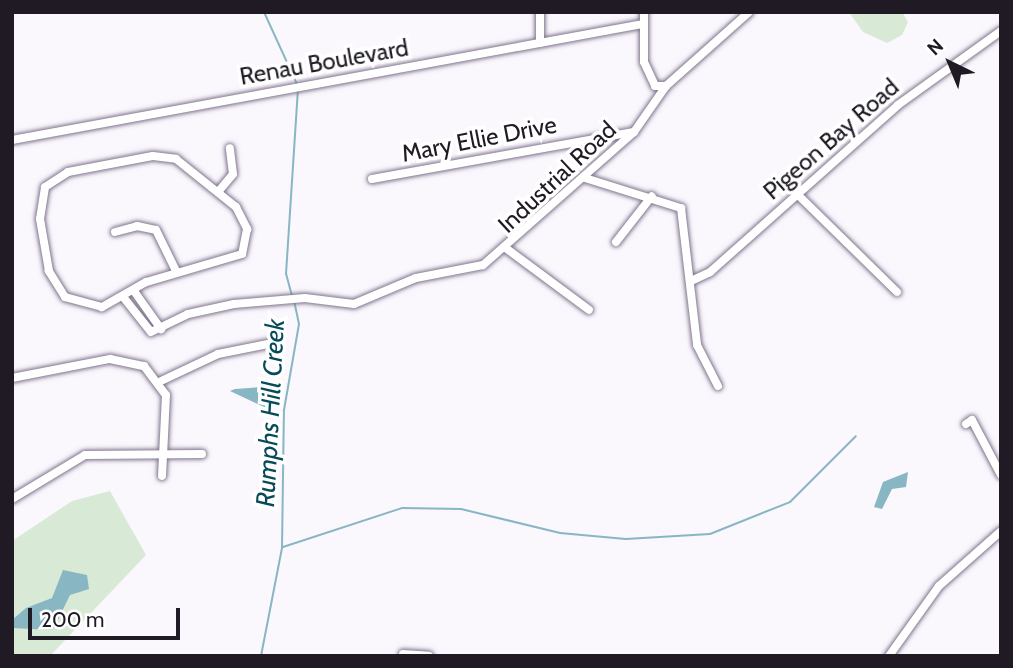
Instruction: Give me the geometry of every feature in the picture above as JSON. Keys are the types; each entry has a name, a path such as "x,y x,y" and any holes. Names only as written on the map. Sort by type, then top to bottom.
{"street":[{"path":"540,12 540,43"},
{"path":"644,12 646,78 666,86"},
{"name":"Industrial Road","path":"161,329 188,314 305,298 354,304 416,278 483,265 507,249 634,132 666,86 749,12"},
{"name":"Renau Boulevard","path":"12,139 643,24"},
{"name":"Pigeon Bay Road","path":"691,281 706,275 898,105 1001,31"},
{"name":"Mary Ellie Drive","path":"372,179 634,132"},
{"path":"218,192 233,174 230,148"},
{"path":"164,156 186,165 243,217 248,241 242,254 176,271 124,298 89,306 65,298 53,283 40,219 45,187 68,172 164,156"},
{"path":"585,178 604,188 652,196 681,208 697,345 718,386"},
{"path":"797,194 897,292"},
{"path":"616,242 652,196"},
{"path":"115,232 137,226 156,230 176,271"},
{"path":"507,249 589,310"},
{"path":"124,298 148,331 161,329 134,291"},
{"path":"161,381 218,354 274,343"},
{"path":"12,378 110,359 144,366 161,381 167,449 162,476"},
{"path":"966,424 972,420 1001,475"},
{"path":"12,499 85,455 167,449 202,454"},
{"path":"889,656 939,586 1001,531"},
{"path":"403,654 429,656"}],"green space":[{"path":"849,12 902,12 908,22 902,35 887,43 863,32"},
{"path":"110,491 146,555 50,656 12,656 12,541 72,501"}],"water":[{"path":"274,386 266,408 230,391 235,389"},
{"path":"908,472 906,487 892,489 882,509 874,507 883,482"},
{"path":"63,570 87,575 89,589 70,595 53,630 12,628 12,620 26,608 52,598"}],"waterway":[{"name":"Rumphs Hill Creek","path":"264,12 297,84"},
{"name":"Rumphs Hill Creek","path":"292,296 286,274 298,90"},
{"name":"Rumphs Hill Creek","path":"261,656 282,548 284,410 299,324 294,301"},
{"path":"283,547 402,508 461,509 560,533 626,539 710,534 790,502 856,436"}]}
